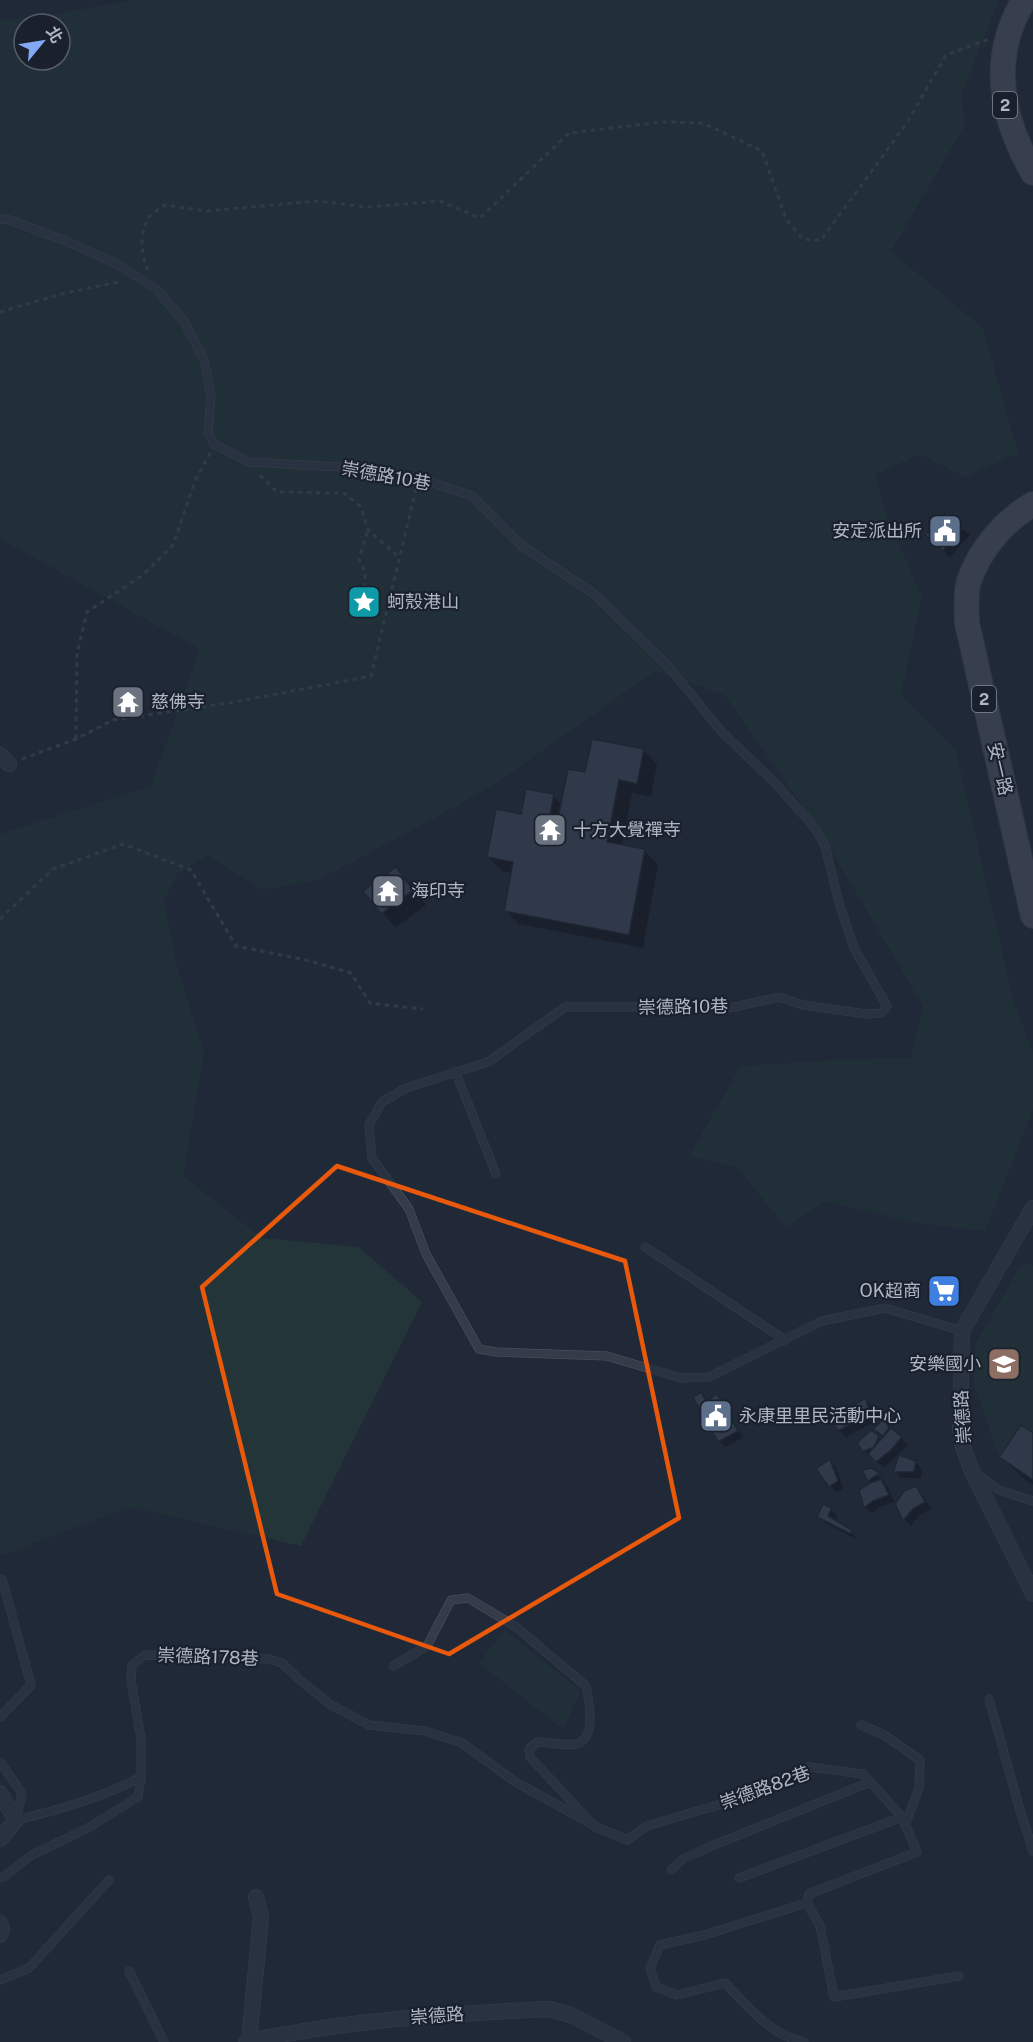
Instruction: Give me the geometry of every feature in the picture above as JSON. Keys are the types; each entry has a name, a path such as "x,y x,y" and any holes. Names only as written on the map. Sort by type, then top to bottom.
{"main road":[{"name":"2","path":"1016,14 1004,54 1002,76 1006,106 1018,146 1033,173"},
{"name":"安一路","path":"1033,504 1010,519 986,548 969,583 966,623 1033,916"}],"street":[{"name":"崇德路","path":"1033,1208 962,1331 960,1426 963,1447 971,1469 1033,1594"},
{"path":"0,1793 16,1820 0,1839"},
{"path":"248,2042 261,1917 256,1897"},
{"path":"0,1923 2,1929 0,1935"},
{"name":"崇德路","path":"248,2042 328,2027 397,2019 549,2009 571,2016 622,2042"}],"lane":[{"path":"0,219 10,220 68,242 115,263 156,289 184,321 204,360 211,398 208,433 214,444 249,462"},
{"name":"崇德路10巷","path":"249,462 359,468 419,478 472,496 522,546 594,594 668,666 720,730 776,784 815,828 825,846 839,903 854,948 886,1006 882,1013 866,1014 803,1005 779,997 734,1007 565,1008 488,1062 406,1088 382,1102 369,1125 372,1158 409,1209 426,1254 479,1349 607,1356 681,1377 709,1377 822,1321 885,1308 962,1331"},
{"path":"455,1071 496,1174"},
{"path":"645,1247 785,1340"},
{"path":"971,1469 999,1490 1033,1501"},
{"path":"0,1717 31,1685 2,1579"},
{"name":"崇德路82巷","path":"393,1666 427,1646 452,1600 468,1598 516,1627 586,1686 591,1727 583,1740 577,1744 537,1742 529,1749 530,1757 594,1826 627,1840 647,1826 718,1805 809,1767 863,1774 904,1821 917,1852 809,1894 807,1903 704,1935 660,1945 650,1968 656,1987 677,1995 725,1983 764,2022 795,2040 804,2042"},
{"name":"崇德路178巷","path":"141,1777 141,1738 131,1681 132,1665 145,1655 268,1659 282,1663 331,1705 369,1725 425,1731 462,1743 514,1781 594,1826"},
{"path":"989,1699 1033,1851"},
{"path":"739,1878 904,1821 919,1788 920,1760 884,1735 861,1725"},
{"path":"0,1762 22,1793 16,1820 65,1809 118,1789 141,1777"},
{"path":"0,1878 32,1855 86,1829 138,1797 141,1777"},
{"path":"671,1870 682,1859 709,1847 870,1782"},
{"path":"0,1980 29,1968 109,1880"},
{"path":"807,1903 820,1926 834,1996 959,1976"},
{"path":"129,1971 164,2042"}],"path":[{"path":"156,289 141,254 144,232 150,215 165,206 207,211 316,201 368,207 440,201 480,218 569,133 661,122 703,123 762,151 786,219 803,239 821,240 907,123 946,55 1016,14"},
{"path":"0,312 61,294 138,277"},
{"path":"76,738 77,653 87,612 143,575 173,545 195,481 214,444"},
{"path":"249,462 277,492 344,493 361,507 368,530 399,556"},
{"path":"4,759 76,738 113,720 236,702 371,676 419,478"},
{"path":"365,606 365,571 359,559 368,530"},
{"path":"0,919 53,869 123,844 191,870 236,946 306,960 351,974 370,1003 423,1009"}],"highlighted area":[{"path":"337,1166 625,1261 679,1518 449,1654 277,1594 202,1287"}],"shaded area":[{"path":"134,0 999,0 962,93 965,125 891,251 983,328 1018,453 966,477 920,454 875,475 887,517 922,596 901,695 956,751 1014,1003 1033,1052 1033,1110 985,1231 916,1223 826,1201 786,1227 737,1167 689,1156 741,1066 911,1058 923,1006 820,831 725,695 655,671 495,784 318,880 262,890 208,855 177,874 164,900 177,965 204,1053 183,1176 262,1238 359,1247 422,1302 301,1546 130,1507 0,1556 0,834 151,786 200,649 0,539 0,20 12,19 12,72 72,72 72,12 65,12"},
{"name":"安樂國小","path":"1022,1263 1033,1266 1033,1433 999,1457 974,1384 975,1345"},
{"path":"505,1630 581,1691 563,1729 479,1663"}],"building":[{"name":"安定派出所","path":"947,512 964,528 943,551 925,535"},
{"name":"十方大覺禪寺","path":"592,739 644,749 637,784 619,780 607,842 645,849 629,935 504,911 513,862 487,857 496,809 521,814 526,789 554,794 550,816 558,818 568,769 585,772"},
{"name":"海印寺","path":"396,867 413,890 381,914 363,891"},
{"name":"永康里里民活動中心","path":"701,1392 706,1401 717,1394 738,1431 718,1442 693,1397"},
{"path":"866,1398 870,1414 838,1431 830,1419"},
{"path":"884,1419 889,1428 883,1436 873,1429"},
{"path":"1021,1425 1033,1433 1033,1480 999,1457"},
{"path":"891,1428 902,1437 876,1462 868,1454"},
{"path":"871,1430 879,1436 874,1447 863,1452 857,1443"},
{"path":"899,1455 916,1461 914,1472 893,1472"},
{"path":"830,1459 838,1481 829,1487 816,1469"},
{"path":"871,1468 880,1473 868,1481 862,1470"},
{"path":"881,1479 889,1495 873,1501 864,1508 859,1490"},
{"path":"916,1486 925,1502 913,1509 903,1521 895,1504 904,1491"},
{"path":"823,1504 832,1508 828,1516 852,1530 851,1534 817,1517"}],"place":[{"name":"安定派出所","path":"945,531"},
{"name":"蚵殼港山","path":"364,602"},
{"name":"慈佛寺","path":"128,702"},
{"name":"十方大覺禪寺","path":"550,830"},
{"name":"海印寺","path":"388,891"},
{"name":"OK超商","path":"944,1291"},
{"name":"安樂國小","path":"1004,1364"},
{"name":"永康里里民活動中心","path":"716,1416"}]}
